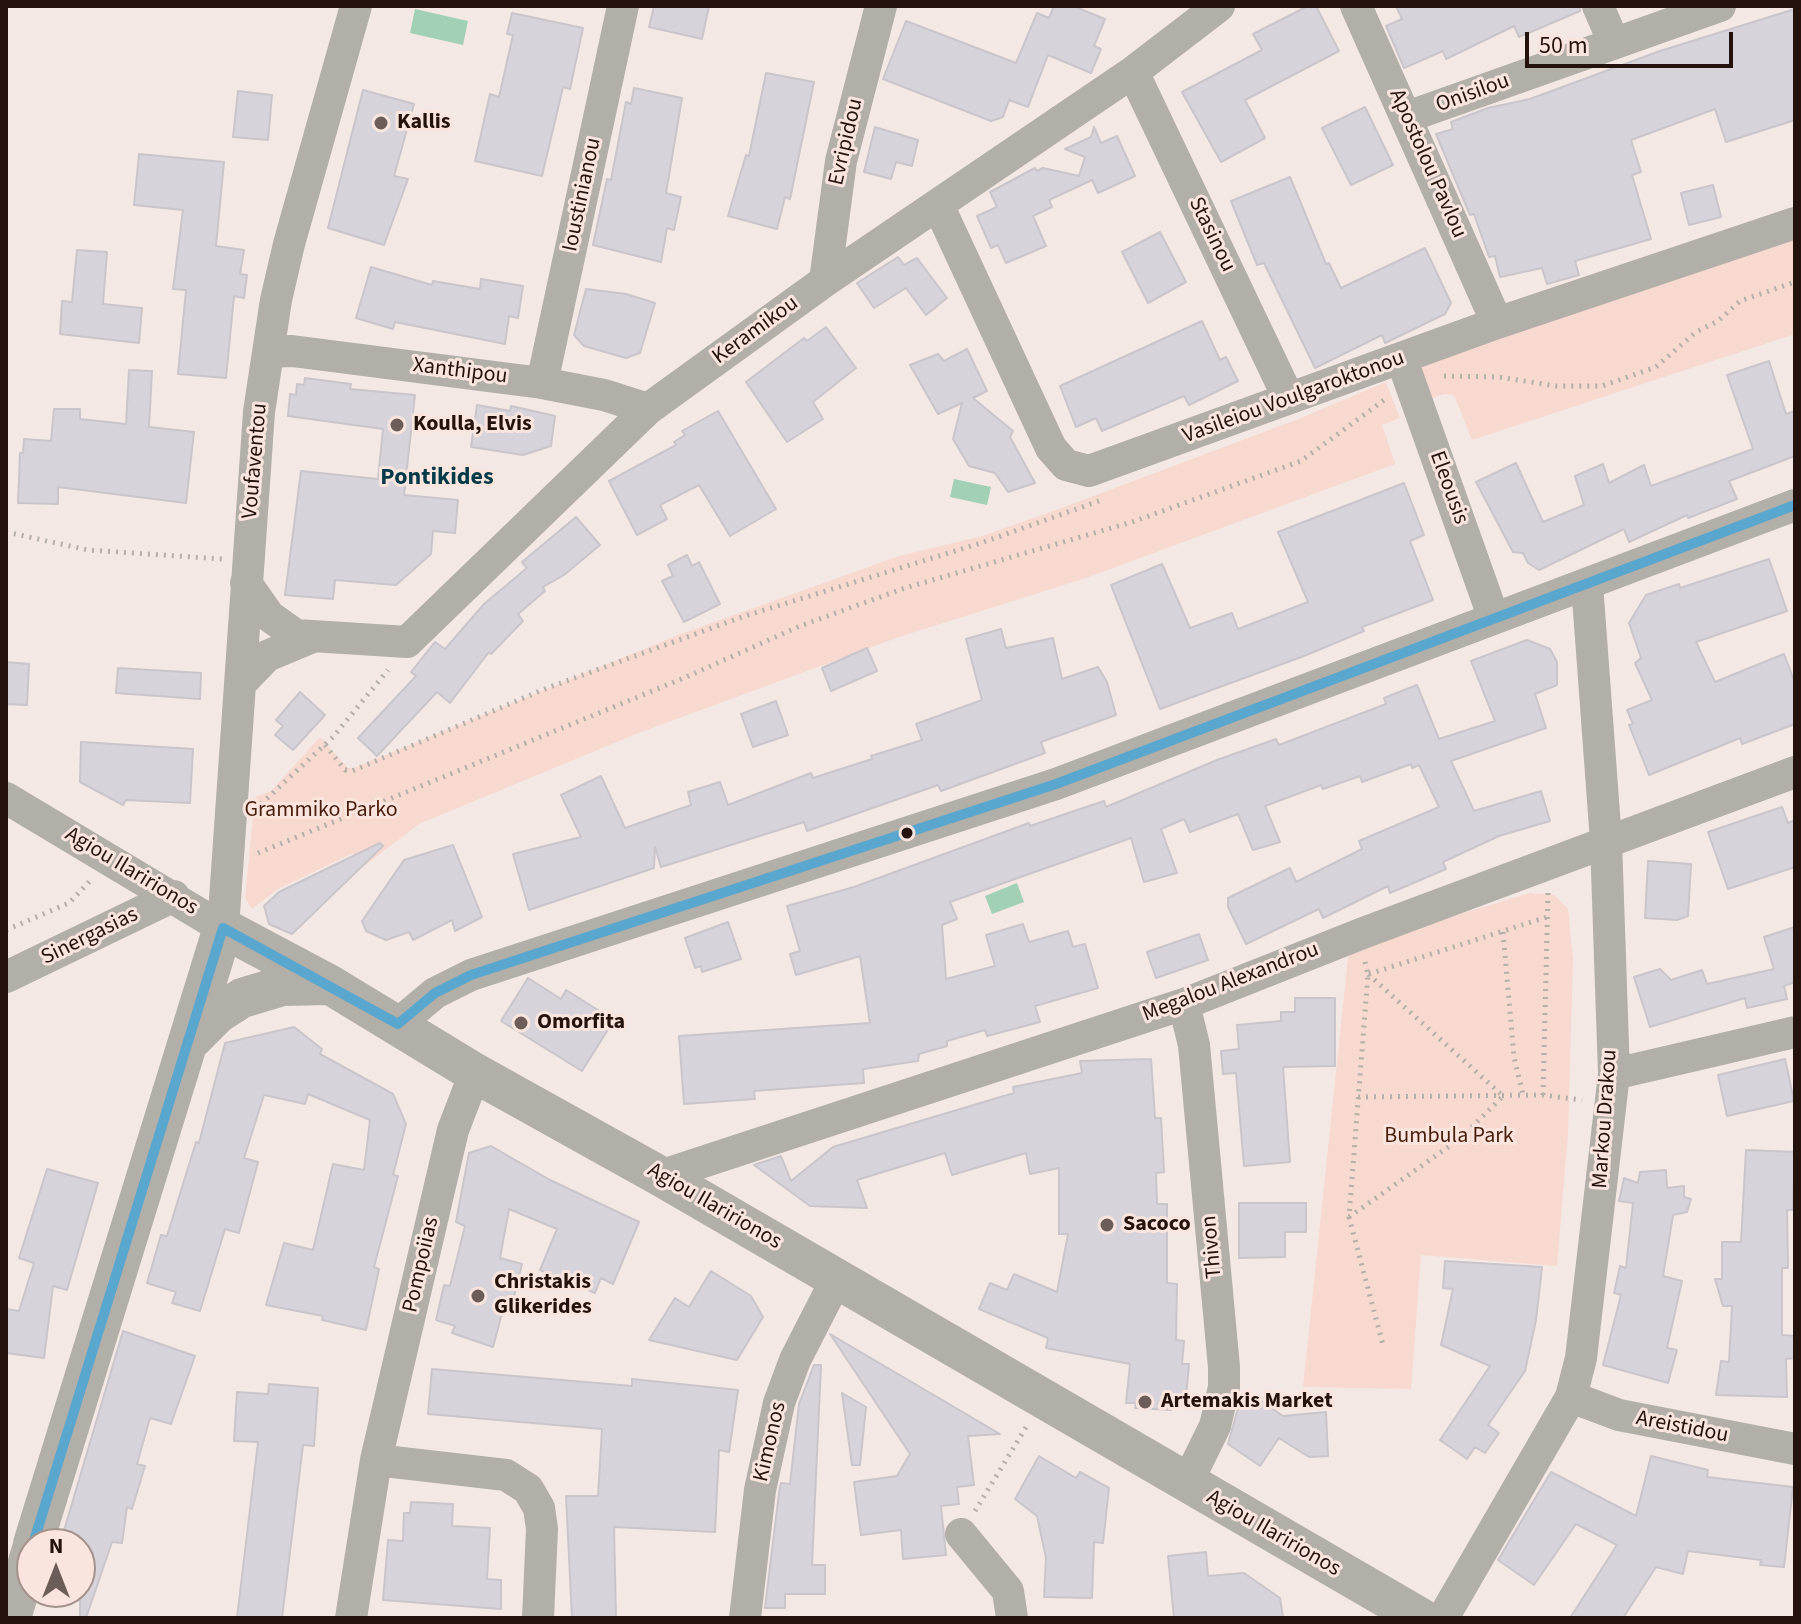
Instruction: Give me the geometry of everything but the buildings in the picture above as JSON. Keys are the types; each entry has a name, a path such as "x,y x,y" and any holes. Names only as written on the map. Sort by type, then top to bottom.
{"street":[{"name":"Voufaventou","path":"223,928 257,437 268,352 289,244 356,6"},
{"name":"Ioustinianou","path":"542,383 623,6"},
{"name":"Evripidou","path":"825,281 841,161 881,6"},
{"name":"Keramikou","path":"407,642 648,409 825,281 939,207 1133,72 1219,6"},
{"name":"Apostolou Pavlou","path":"1356,6 1497,323"},
{"path":"1598,6 1614,43"},
{"name":"Onisilou","path":"1407,117 1720,6"},
{"name":"Stasinou","path":"1133,72 1288,397"},
{"name":"Vasileiou Voulgaroktonou","path":"939,207 1051,448 1066,465 1078,470 1101,467 1288,397 1406,373 1497,323 1795,223"},
{"name":"Xanthipou","path":"268,352 292,351 542,383 604,395 648,409"},
{"name":"Eleousis","path":"1406,373 1493,616"},
{"path":"398,1024 435,993 471,975 1056,784 1493,616 1795,505"},
{"path":"247,572 258,604 282,628 310,638 407,642"},
{"name":"Markou Drakou","path":"1443,1618 1571,1397 1581,1358 1612,1089 1606,841 1587,584"},
{"path":"240,684 267,656 310,638"},
{"name":"Megalou Alexandrou","path":"660,1176 1184,1004 1363,933 1795,772"},
{"name":"Agiou Ilaririonos","path":"6,798 223,928 398,1024 475,1073 660,1176 1186,1485 1421,1618"},
{"name":"Sinergasias","path":"6,977 174,896"},
{"path":"39,1528 223,928"},
{"path":"190,1041 217,1014 242,998 282,986 332,986"},
{"name":"Thivon","path":"1184,1004 1194,1045 1224,1367 1224,1387 1215,1426 1186,1485"},
{"path":"1612,1089 1795,1032"},
{"name":"Pompoiias","path":"351,1618 376,1460 453,1130 475,1073"},
{"name":"Kimonos","path":"745,1618 758,1503 779,1403 795,1360 837,1278"},
{"name":"Areistidou","path":"1571,1397 1619,1415 1795,1449"},
{"path":"376,1460 506,1475 528,1489 539,1508 542,1529 538,1618"},
{"path":"961,1534 1008,1591 1012,1618"}],"path":[{"path":"254,854 684,678 800,626 905,588 1132,522 1301,461 1381,401 1406,373 1499,377 1556,386 1602,386 1656,367 1696,332 1718,321 1740,301 1795,282"},
{"path":"325,745 345,770 352,771 547,688 745,616 981,543 1113,496"},
{"path":"6,532 88,550 247,572"},
{"path":"255,808 325,745 407,642"},
{"path":"1543,1095 1547,866"},
{"path":"6,930 69,903 91,880"},
{"path":"1368,974 1547,917"},
{"path":"1503,932 1514,1057 1523,1095"},
{"path":"1368,974 1503,1096"},
{"path":"1368,974 1349,1217 1383,1345"},
{"path":"1358,1097 1543,1095 1612,1089"},
{"path":"1349,1217 1461,1138 1503,1096"},
{"path":"961,1534 1043,1399"}],"green space":[{"path":"1795,237 1795,334 1472,440 1454,395 1444,394 1429,399 1421,379 1422,364"},
{"name":"Grammiko Parko","path":"1386,382 1400,418 1382,425 1395,464 1086,578 899,637 636,734 419,824 364,866 353,853 278,889 252,909 245,898 255,797 271,791 320,737 348,768 354,768 678,635 899,556 979,537 1059,509 1296,420"},
{"name":"Bumbula Park","path":"1530,893 1554,895 1568,909 1573,959 1568,1133 1557,1266 1421,1255 1411,1389 1303,1387 1349,948"}],"shaded area":[{"path":"415,9 468,21 463,45 410,33"},
{"path":"954,479 991,487 987,505 950,497"},
{"path":"1017,883 1024,902 992,914 985,896"}],"transit line":[{"path":"38,1528 223,928 398,1024 435,993 471,975 1056,784 1795,505"}],"place":[{"name":"Kallis","path":"381,123"},
{"name":"Koulla, Elvis","path":"397,425"},
{"name":"Omorfita","path":"521,1023"},
{"name":"Sacoco","path":"1107,1225"},
{"name":"Christakis Glikerides","path":"478,1296"},
{"name":"Artemakis Market","path":"1145,1402"}],"district":[{"name":"Pontikides","path":"437,479"}]}
